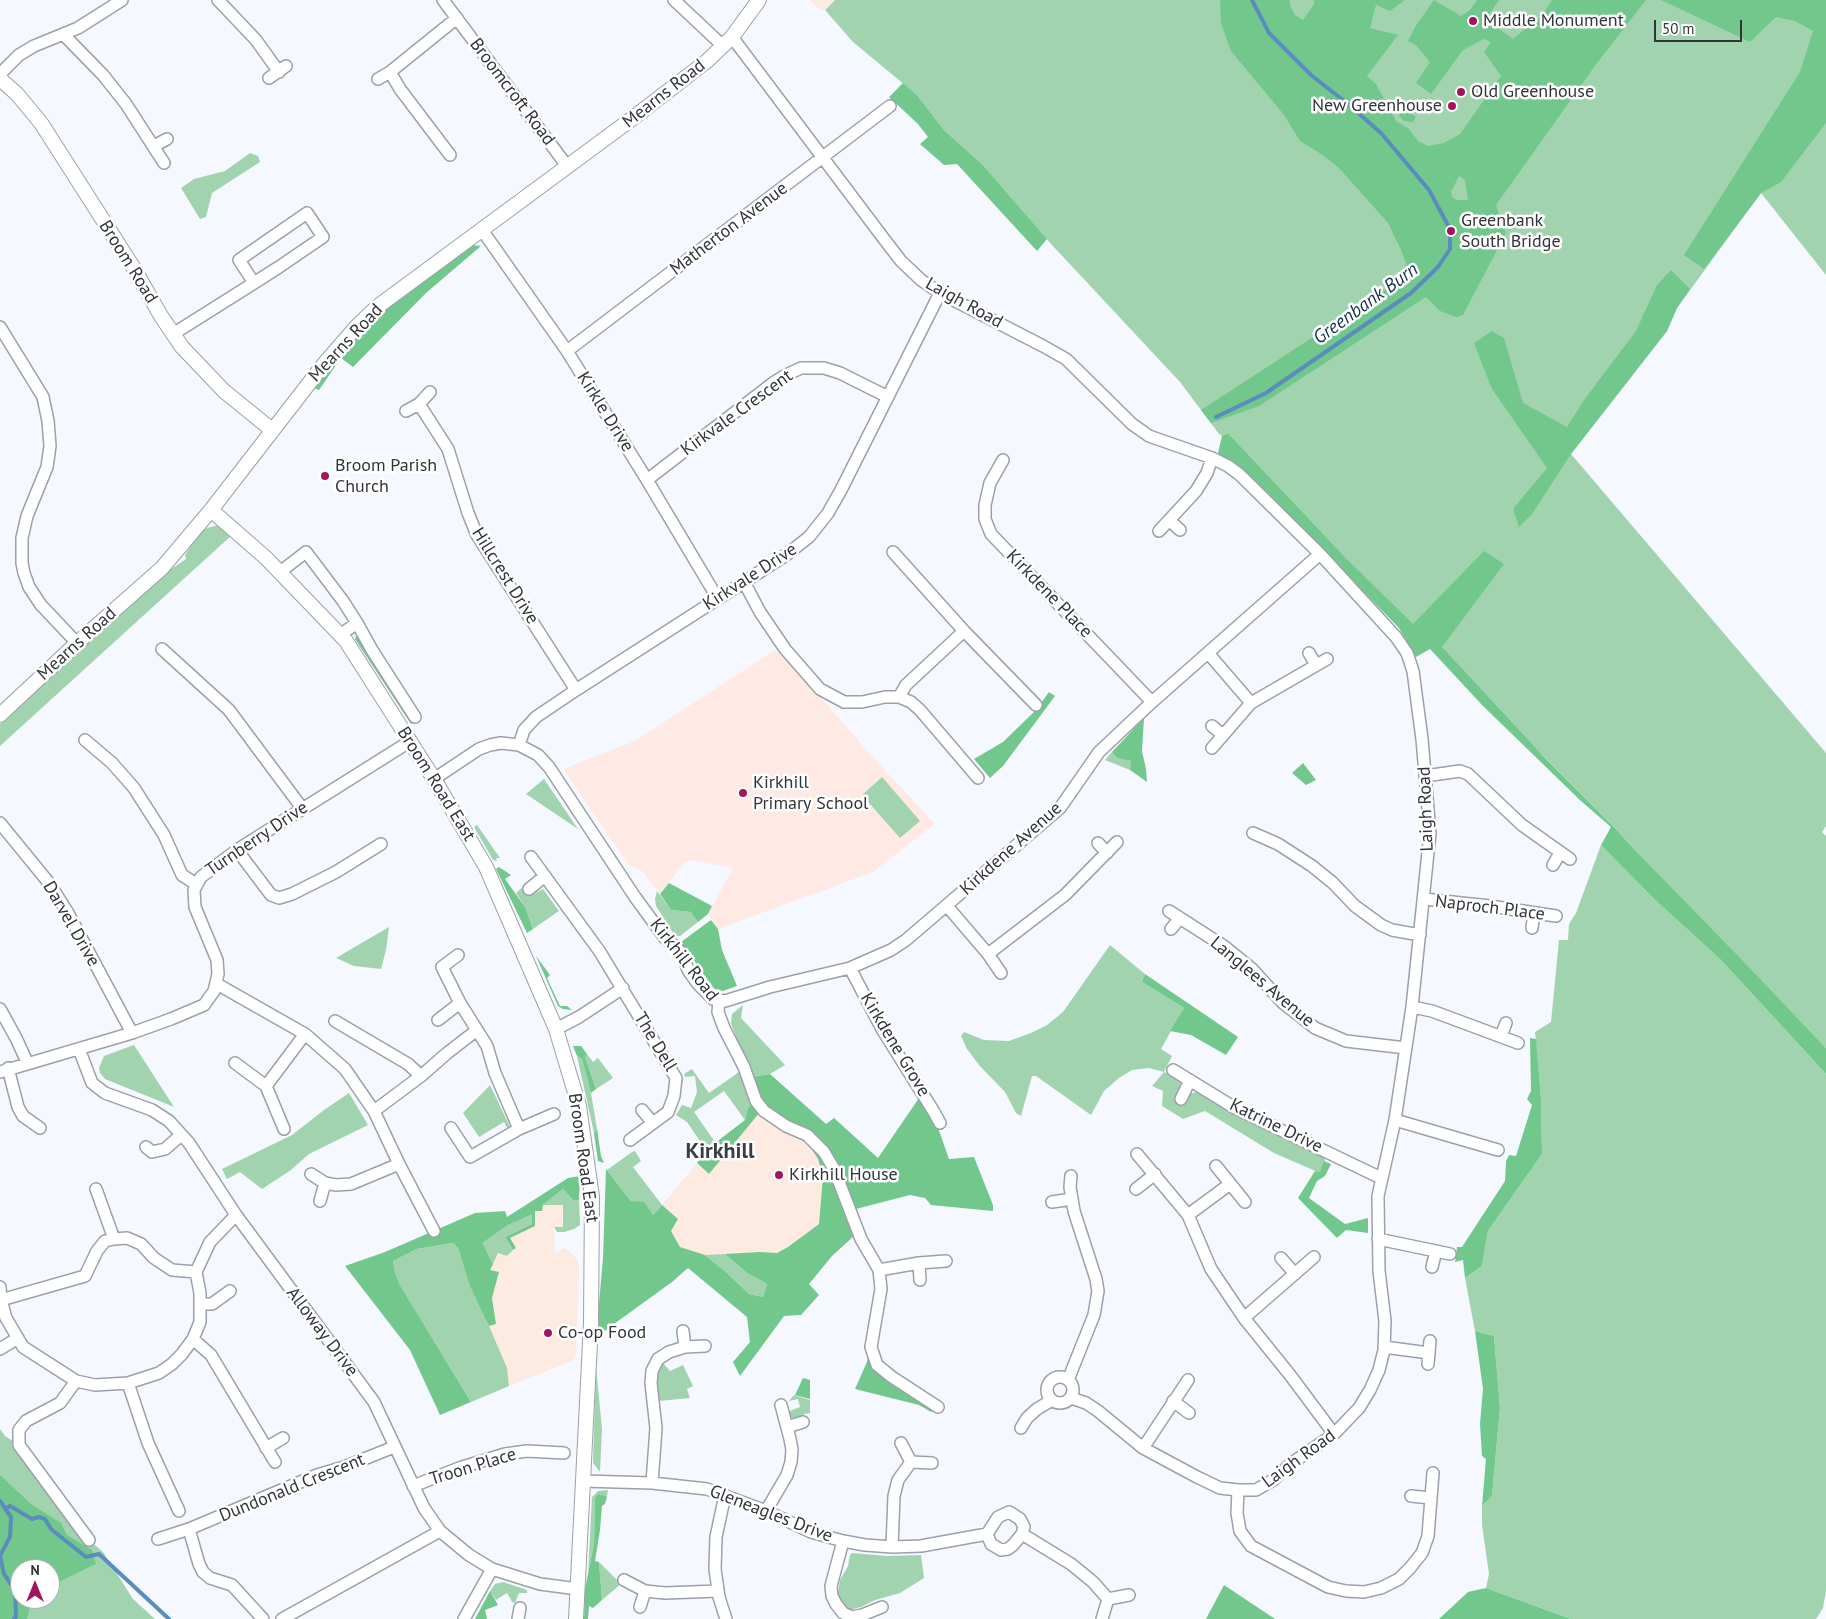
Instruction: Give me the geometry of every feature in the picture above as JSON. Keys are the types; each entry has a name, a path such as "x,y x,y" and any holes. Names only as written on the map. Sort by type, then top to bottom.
{"street":[{"path":"0,74 19,55 34,46 91,21 122,0"},
{"path":"218,0 256,40 278,72"},
{"name":"Broomcroft Road","path":"443,0 567,166"},
{"name":"Laigh Road","path":"674,0 728,42 822,158 901,261 921,280 940,293 1066,359 1132,424 1149,436 1212,458 1239,474 1320,554 1396,637 1406,653 1413,671 1418,697 1430,833 1412,1007 1395,1120 1381,1178 1377,1215 1379,1271 1385,1321 1384,1347 1379,1370 1370,1390 1359,1408 1334,1434 1292,1463 1273,1480 1256,1490 1220,1488 1143,1448 1098,1411 1086,1403 1071,1398"},
{"name":"Mearns Road","path":"0,715 77,643 162,568 211,510 329,357 377,307 657,100 728,42 759,0"},
{"path":"378,79 390,72 457,18"},
{"path":"63,34 103,75 126,104 164,163"},
{"path":"390,72 400,89 450,155"},
{"name":"Broom Road","path":"0,79 17,94 41,123 173,334 188,354 216,383 272,430"},
{"name":"Matherton Avenue","path":"567,351 890,106"},
{"path":"154,146 167,139"},
{"path":"173,334 254,283 324,237 307,213 240,260 254,283"},
{"name":"Kirkle Drive","path":"482,230 567,351 718,599"},
{"name":"Kirkvale Drive","path":"519,745 524,730 530,723 576,690 797,548 809,537 841,490 940,293"},
{"path":"0,327 43,397 48,421 50,446 47,467 27,516 22,538 24,573 29,586 41,605 77,643"},
{"name":"Kirkvale Crescent","path":"647,480 773,383 801,368 824,368 840,373 888,397"},
{"path":"406,411 419,404 430,392"},
{"name":"Hillcrest Drive","path":"419,404 448,449 468,514 477,535 576,690"},
{"path":"1159,530 1196,492 1207,473 1212,458"},
{"name":"Kirkdene Place","path":"1003,460 990,483 985,506 985,519 991,534 1152,702"},
{"path":"985,466 996,471"},
{"name":"Broom Road East","path":"211,510 238,532 280,572 346,641 434,779 486,867 556,1029 579,1106 592,1197 591,1316 576,1619"},
{"path":"1169,520 1180,530"},
{"name":"Broom Road East","path":"280,572 306,552 358,623 372,650 415,717"},
{"path":"892,552 964,631 1036,705"},
{"name":"Kirkdene Avenue","path":"719,1000 725,1001 770,987 850,968 891,950 906,940 948,906 1060,808 1099,752 1152,702 1320,554"},
{"path":"744,582 760,612 784,649 820,689 844,702 862,702 885,697 900,697 911,702 978,778"},
{"path":"340,635 358,623"},
{"path":"900,697 906,686 964,631"},
{"path":"162,649 229,710 302,808"},
{"path":"1208,653 1251,703"},
{"path":"1309,653 1316,665"},
{"path":"1212,748 1251,703 1327,659"},
{"path":"1212,726 1223,736"},
{"path":"85,740 112,763 134,788 164,835 182,875 196,884"},
{"name":"Turnberry Drive","path":"217,984 217,960 195,906 196,884 208,870 237,850 409,742"},
{"path":"434,779 479,749 501,743 519,745"},
{"name":"Kirkhill Road","path":"519,745 538,755 549,767 635,897 665,938 678,948 688,970 706,994 712,999 719,1000 718,1012 744,1068 756,1101 764,1111 786,1126 807,1135 824,1152 834,1168 861,1239 879,1270 881,1290 871,1347 877,1365 938,1407"},
{"path":"1425,776 1460,771 1468,774 1522,825 1565,856 1553,865"},
{"name":"Darvel Drive","path":"0,823 49,883 68,913 132,1033"},
{"path":"1253,833 1280,839 1333,883 1356,906 1381,925 1392,930 1420,934"},
{"path":"988,954 1065,895 1117,842"},
{"path":"1098,843 1106,853"},
{"path":"237,850 265,889 271,895 279,898 292,894 336,872 381,844"},
{"name":"The Dell","path":"532,857 600,952 676,1078 674,1096 668,1112 630,1140"},
{"path":"529,889 546,876"},
{"name":"Naproch Place","path":"1424,899 1556,916"},
{"path":"948,906 988,954 1001,973"},
{"name":"Langlees Avenue","path":"1169,911 1225,947 1252,969 1283,1002 1315,1028 1346,1041 1406,1048"},
{"path":"1532,928 1534,912"},
{"path":"1171,929 1180,918"},
{"path":"458,955 442,967 460,1003 487,1046 495,1074 520,1128"},
{"name":"Kirkdene Grove","path":"850,968 882,1029 939,1108 940,1123"},
{"path":"40,1128 24,1116 18,1107 4,1070 132,1033 171,1019 204,1005 217,984 305,1034 345,1069 374,1111 434,1231"},
{"path":"556,1029 579,1017 623,988"},
{"path":"438,1020 460,1003"},
{"path":"1412,1007 1422,1008 1518,1043"},
{"path":"0,1009 9,1023 27,1062"},
{"path":"335,1021 408,1064 421,1076"},
{"path":"1501,1036 1506,1023"},
{"path":"374,1111 421,1076 477,1030"},
{"path":"266,1086 305,1034"},
{"name":"Alloway Drive","path":"79,1049 92,1083 105,1093 152,1110 169,1121 189,1143 236,1215 374,1402 424,1508 440,1531 468,1555 492,1569 540,1584 578,1589"},
{"path":"235,1063 266,1086 284,1129"},
{"name":"Katrine Drive","path":"1173,1070 1235,1108 1381,1178"},
{"path":"1181,1099 1190,1080"},
{"path":"642,1110 653,1124"},
{"path":"451,1128 470,1157 520,1128 554,1114"},
{"path":"1395,1120 1486,1141 1498,1150"},
{"path":"146,1147 152,1152 165,1148 181,1134"},
{"path":"1137,1154 1188,1215 1211,1269 1244,1318 1334,1434"},
{"path":"311,1174 325,1183 336,1185 351,1184 399,1164"},
{"path":"1216,1166 1245,1202"},
{"path":"1136,1189 1154,1174"},
{"path":"1068,1380 1094,1315 1098,1291 1096,1279 1074,1211 1071,1176"},
{"path":"320,1201 325,1183"},
{"path":"1188,1215 1230,1184"},
{"path":"96,1189 114,1239"},
{"path":"1052,1202 1072,1199"},
{"path":"0,1287 6,1318 23,1347 76,1381 96,1385 128,1383 159,1373 182,1354 193,1339 200,1322 196,1272 210,1242 236,1215"},
{"path":"1,1300 85,1276 97,1251 106,1242 114,1239 127,1238 141,1244 154,1258 172,1270 196,1272"},
{"path":"1378,1239 1450,1254"},
{"path":"1432,1267 1436,1251"},
{"path":"1244,1318 1314,1257"},
{"path":"1281,1258 1295,1274"},
{"path":"879,1270 919,1263 946,1261"},
{"path":"919,1263 920,1280"},
{"path":"200,1304 212,1304 230,1291"},
{"path":"683,1331 685,1347"},
{"path":"0,1349 18,1338"},
{"path":"193,1339 211,1355 275,1462"},
{"path":"652,1483 656,1428 651,1383 652,1371 658,1359 669,1352 685,1347 705,1346"},
{"path":"1384,1347 1429,1353"},
{"path":"1060,1377 1068,1380 1074,1390 1071,1398 1060,1404 1052,1400 1047,1393 1047,1388 1051,1381 1060,1377"},
{"path":"1143,1448 1188,1380"},
{"path":"76,1381 60,1403 26,1421 19,1430 19,1445 89,1540"},
{"path":"128,1383 148,1443 179,1511"},
{"path":"1021,1428 1027,1418 1052,1400"},
{"path":"1173,1401 1189,1413"},
{"path":"766,1511 787,1475 791,1462 792,1450 781,1405"},
{"path":"787,1427 804,1422"},
{"path":"266,1448 283,1438"},
{"path":"901,1443 910,1462"},
{"name":"Dundonald Crescent","path":"158,1540 190,1529 317,1475 344,1467 394,1447"},
{"name":"Troon Place","path":"413,1486 462,1467 506,1454 527,1451 564,1453"},
{"path":"910,1462 932,1463"},
{"path":"892,1547 894,1496 898,1480 910,1462"},
{"path":"1238,1490 1237,1513 1240,1531 1251,1546 1328,1587 1364,1592 1381,1588 1399,1578 1422,1553 1428,1536 1433,1473"},
{"name":"Gleneagles Drive","path":"583,1481 689,1486 725,1495 766,1511 811,1532 843,1541 892,1547 920,1546 987,1534"},
{"path":"725,1495 716,1537 715,1569 718,1591 726,1619"},
{"path":"1412,1496 1431,1498"},
{"path":"1009,1512 1016,1515 1023,1523 1022,1534 1013,1546 1001,1550 991,1544 987,1534 998,1517 1009,1512"},
{"path":"190,1529 199,1564 203,1572 210,1578 232,1585 264,1619"},
{"path":"282,1619 440,1531"},
{"path":"1022,1534 1071,1564 1093,1582 1108,1599"},
{"path":"843,1541 831,1586 832,1596 836,1604 843,1613 852,1618 882,1607"},
{"path":"464,1619 492,1569"},
{"path":"624,1580 645,1591 665,1593 718,1591"},
{"path":"640,1607 645,1591"},
{"path":"1108,1599 1129,1595"},
{"path":"1102,1619 1108,1599"}],"shaded area":[{"path":"809,0 835,0 822,11"},
{"name":"Kirkhill Primary School","path":"775,650 825,702 868,752 935,824 873,872 718,929 708,914 733,868 690,860 683,864 660,894 642,871 629,865 563,769 635,741"},
{"path":"760,1111 809,1145 818,1159 823,1176 819,1224 777,1253 705,1255 680,1247 670,1231 678,1219 662,1205 697,1163 709,1174"},
{"path":"543,1205 563,1205 563,1227 554,1228 555,1253 565,1248 578,1260 576,1356 574,1360 509,1386 507,1368 489,1326 496,1324 492,1298 499,1272 490,1270 498,1253 507,1256 516,1248 510,1238"}],"green space":[{"path":"835,0 1826,0 1826,275 1761,193 1677,308 1667,331 1571,454 1826,753 1826,826 1822,832 1826,836 1826,1048 1613,826 1347,559 1228,433 1222,436 1219,434 1180,382 1052,245 983,165 944,130 917,95 853,42 825,10"},
{"path":"1220,0 1290,0 1290,5 1295,15 1303,20 1314,4 1314,0 1405,0 1390,11 1376,5 1370,28 1398,35 1367,76 1376,84 1396,121 1409,129 1418,141 1428,146 1444,143 1460,134 1501,76 1484,52 1491,42 1484,39 1463,50 1431,94 1416,83 1430,62 1416,45 1408,41 1415,27 1434,0 1461,16 1470,10 1477,0 1499,0 1486,19 1513,39 1542,15 1552,0 1646,0 1597,63 1496,205 1506,233 1463,315 1456,317 1440,311 1426,297 1259,406 1211,423 1201,410 1410,274 1388,223 1339,168 1300,141 1284,115 1231,51 1221,23","holes":["1459,176 1465,180 1468,200 1457,200 1452,197 1451,192"]},
{"path":"1661,0 1826,0 1826,123 1781,182 1761,193 1704,269 1684,255 1800,72 1813,31 1795,21 1776,17 1750,42"},
{"path":"903,83 917,95 944,130 983,165 1047,239 1037,251 957,164 944,165 920,144 928,137 918,124 889,97"},
{"path":"1403,108 1416,117 1413,122 1404,121 1399,116"},
{"path":"250,153 258,156 260,162 212,193 206,217 200,219 181,188 194,179 225,171"},
{"path":"472,245 481,246 426,293 353,367 341,358 319,390 314,388 327,368 353,337 380,313"},
{"path":"1671,270 1690,289 1677,308 1667,331 1571,454 1532,514 1519,527 1513,509 1547,468 1492,389 1474,343 1492,331 1504,338 1523,403 1567,427 1584,400 1636,331 1657,285"},
{"path":"1228,433 1347,559 1413,624 1484,551 1504,564 1442,647 1544,757 1613,826 1826,1048 1826,1074 1721,960 1654,899 1601,845 1611,827 1581,801 1483,706 1430,649 1416,657 1399,628 1266,491 1218,453 1222,436"},
{"path":"218,525 232,535 0,746 0,724 64,665 74,653 161,576 186,559 185,555 200,532"},
{"path":"360,635 414,722 411,724 355,639 356,636"},
{"path":"1049,692 1055,696 1003,766 990,778 974,759 1003,742 1036,710"},
{"path":"1144,718 1142,751 1147,782 1130,770 1131,761 1117,758 1112,752"},
{"path":"1112,752 1117,758 1132,761 1130,770 1105,760"},
{"path":"1303,763 1316,780 1306,785 1292,773"},
{"path":"882,777 920,821 900,838 862,795"},
{"path":"544,779 578,829 526,794"},
{"path":"477,825 500,858 496,858 497,861 493,860 474,827"},
{"path":"1601,845 1654,899 1721,960 1826,1074 1826,1591 1823,1608 1816,1619 1571,1619 1486,1588 1489,1574 1482,1525 1482,1506 1492,1496 1500,1408 1494,1336 1475,1331 1465,1278 1482,1266 1488,1231 1542,1154 1541,1098 1535,1032 1551,1022 1559,940 1568,940 1569,924 1576,913"},
{"path":"499,867 511,875 505,879 525,907 533,929 527,933 496,869"},
{"path":"669,883 712,906 708,914 698,922 691,912 671,910 660,894"},
{"path":"524,886 531,895 543,889 559,911 533,929 525,907 516,893"},
{"path":"657,891 671,910 692,912 698,922 680,936 675,936 656,906"},
{"path":"711,920 718,929 722,950 737,986 723,991 712,986 681,942"},
{"path":"389,927 381,969 354,966 336,958"},
{"path":"1110,945 1145,974 1142,982 1184,1008 1161,1049 1172,1056 1164,1072 1149,1068 1132,1070 1104,1091 1091,1115 1036,1076 1032,1076 1021,1116 1016,1113 1005,1092 979,1065 967,1049 961,1036 964,1032 984,1040 1009,1041 1047,1025 1063,1012"},
{"path":"536,956 550,975 547,978 560,1006 567,1006 572,1010 563,1009 558,1006"},
{"path":"1145,974 1238,1037 1226,1055 1191,1035 1170,1031 1184,1008 1142,982"},
{"path":"743,1005 741,1018 785,1065 770,1074 751,1077 731,1023 732,1014"},
{"path":"1530,1038 1536,1039 1541,1098 1542,1154 1488,1231 1482,1266 1465,1278 1463,1260 1455,1262 1457,1247 1462,1247 1505,1181 1506,1161 1509,1155 1516,1156 1532,1105 1527,1099 1531,1091"},
{"path":"134,1045 174,1107 105,1079 100,1073 99,1068 104,1056"},
{"path":"573,1046 581,1046 587,1054 585,1057 596,1089 591,1093 582,1059 577,1056"},
{"path":"587,1054 593,1062 598,1058 613,1078 596,1089 585,1057"},
{"path":"577,1056 582,1059 591,1093 597,1129 594,1133"},
{"path":"692,1069 709,1093 742,1070 755,1101 748,1108 745,1120 724,1091 694,1112 715,1142 706,1150 687,1122 676,1115 682,1105 691,1108 697,1092 695,1076 685,1077 684,1074"},
{"path":"1164,1072 1176,1077 1180,1082 1180,1087 1175,1097 1184,1102 1189,1094 1200,1091 1326,1157 1320,1173 1274,1153 1205,1111 1183,1119 1162,1106 1163,1091 1152,1086"},
{"path":"770,1074 826,1124 834,1118 878,1158 919,1098 936,1122 949,1159 974,1157 993,1205 993,1211 931,1205 925,1198 910,1195 852,1210 841,1174 784,1120 763,1104 751,1077"},
{"path":"490,1085 510,1127 507,1128 504,1122 479,1137 463,1113"},
{"path":"349,1093 368,1125 309,1154 291,1170 262,1189 240,1172 227,1179 222,1169 292,1135"},
{"path":"755,1101 802,1137 826,1161 835,1178 845,1213 855,1235 832,1256 809,1284 819,1295 801,1315 784,1316 740,1376 733,1362 750,1342 747,1317 688,1268 672,1282 596,1337 603,1258 606,1169 631,1201 644,1202 653,1215 662,1205 678,1219 671,1231 680,1247 705,1255 749,1294 763,1297 767,1284 747,1273 725,1254 777,1253 819,1224 823,1176 818,1159 809,1145 760,1112 709,1174 697,1163 706,1150 745,1120 748,1108"},
{"path":"597,1129 601,1156 604,1163 598,1161 594,1133"},
{"path":"635,1151 641,1161 633,1167 662,1205 653,1215 631,1201 607,1170"},
{"path":"1324,1161 1331,1164 1325,1176 1317,1181 1309,1198 1345,1224 1368,1218 1368,1233 1346,1230 1337,1238 1298,1198 1315,1171 1320,1172"},
{"path":"580,1176 579,1200 573,1200 563,1189 543,1205 542,1211 535,1211 535,1226 510,1238 516,1248 513,1250 505,1237 532,1224 532,1214 508,1225 482,1243 493,1264 490,1270 499,1272 492,1298 496,1324 489,1326 469,1284 458,1248 453,1243 417,1249 393,1261 400,1285 471,1402 440,1415 410,1350 345,1266 385,1252 475,1213 505,1211 507,1217 568,1178"},
{"path":"563,1189 573,1200 579,1200 580,1225 574,1229 557,1232 554,1227 563,1227 563,1205 543,1205"},
{"path":"532,1213 532,1224 505,1237 513,1250 507,1256 498,1253 493,1264 481,1243 508,1225"},
{"path":"453,1243 458,1248 469,1284 478,1300 507,1368 509,1386 471,1402 400,1285 393,1261 417,1249"},
{"path":"725,1254 747,1273 767,1284 763,1297 749,1294 705,1255"},
{"path":"1475,1331 1494,1336 1500,1408 1492,1496 1482,1506 1486,1459 1482,1456 1480,1424 1483,1389"},
{"path":"869,1349 874,1367 935,1407 931,1412 919,1405 855,1389 867,1362"},
{"path":"662,1362 670,1371 683,1365 693,1386 687,1389 690,1398 659,1401 656,1379 658,1368"},
{"path":"596,1367 602,1429 600,1472 593,1463"},
{"path":"803,1378 810,1380 810,1399 795,1395"},
{"path":"794,1395 810,1400 810,1413 804,1414 802,1419 794,1420 787,1412 800,1407 798,1399 789,1401"},
{"path":"0,1429 5,1436 19,1445 89,1540 103,1552 133,1599 155,1619 0,1619"},
{"path":"0,1475 31,1504 61,1523 67,1535 92,1550 96,1564 60,1581 60,1559 10,1559 10,1609 30,1609 27,1619 0,1619"},
{"path":"608,1490 607,1496 599,1494 595,1500 594,1544 588,1574 592,1497 598,1491"},
{"path":"599,1494 607,1496 605,1504 602,1506 595,1561 599,1562 602,1600 593,1608 589,1606 588,1619 584,1619 585,1589 594,1544 595,1500"},
{"path":"852,1553 887,1556 921,1555 924,1578 900,1593 850,1610 844,1607 838,1599 838,1592 840,1580 848,1566"},
{"path":"599,1562 621,1584 602,1600"},
{"path":"503,1582 527,1590 527,1593 519,1593 515,1603 512,1602 507,1593 496,1600 490,1591 495,1584"},
{"path":"1224,1585 1275,1619 1206,1619"},
{"path":"1486,1588 1571,1619 1439,1619 1468,1592"},
{"path":"490,1591 498,1605 485,1610 487,1619 475,1619"}],"waterway":[{"name":"Greenbank Burn","path":"1216,417 1266,393 1411,293 1438,267 1450,249 1450,229 1429,190 1381,133 1311,75 1269,33 1252,0"},
{"path":"0,1501 11,1517 10,1537 0,1556 4,1574 15,1590 16,1617 14,1619"},
{"path":"5,1509 10,1506 32,1519 39,1517 45,1519 51,1529 86,1557 99,1554 169,1619"}],"place":[{"name":"Middle Monument","path":"1473,21"},
{"name":"Old Greenhouse","path":"1461,92"},
{"name":"New Greenhouse","path":"1452,106"},
{"name":"Greenbank South Bridge","path":"1451,231"},
{"name":"Broom Parish Church","path":"325,476"},
{"name":"Kirkhill Primary School","path":"743,793"},
{"name":"Kirkhill House","path":"779,1175"},
{"name":"Co-op Food","path":"548,1333"}],"district":[{"name":"Kirkhill","path":"720,1152"}]}
